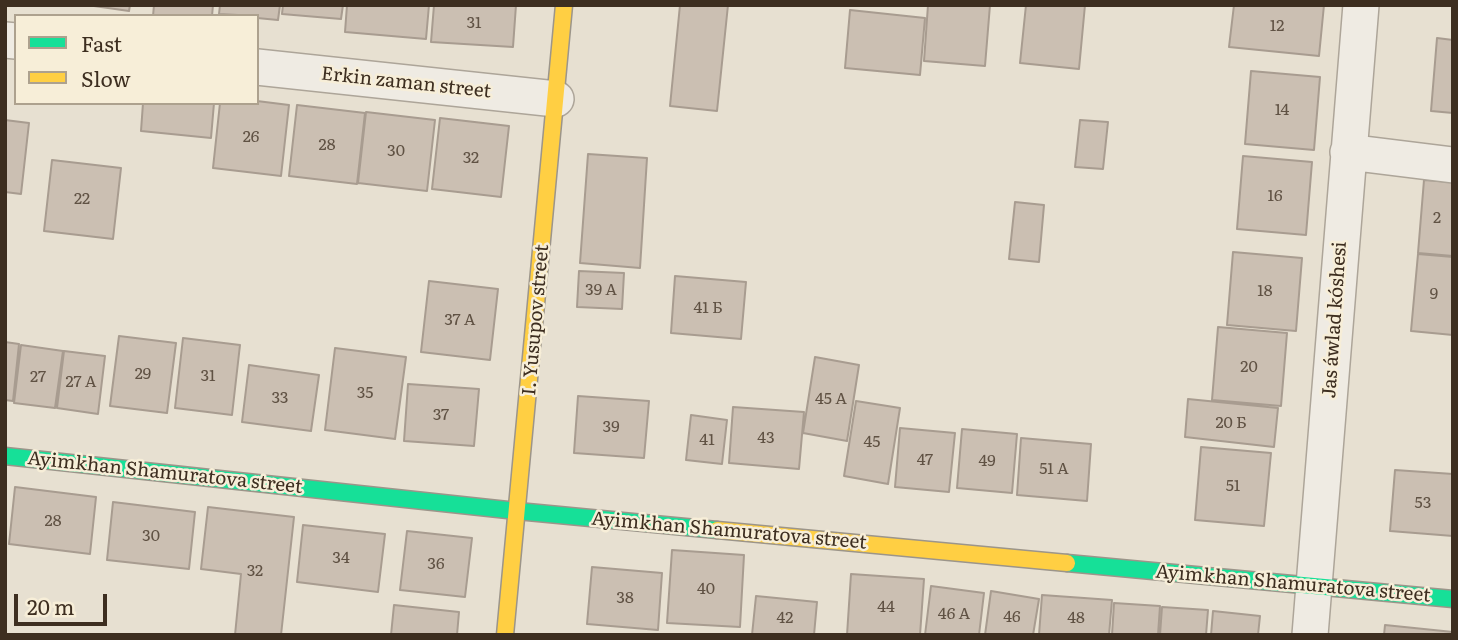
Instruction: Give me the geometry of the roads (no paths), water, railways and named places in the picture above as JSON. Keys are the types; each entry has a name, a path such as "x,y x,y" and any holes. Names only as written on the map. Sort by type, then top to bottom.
{"street":[{"name":"I. Yusupov street","path":"505,635 564,5"},
{"name":"Jas áwlad kóshesi","path":"1310,635 1361,5"},
{"name":"Erkin zaman street","path":"259,67 556,99"},
{"path":"1348,152 1453,165"},
{"name":"Ayimkhan Shamuratova street","path":"5,456 517,511 1453,599"}]}
